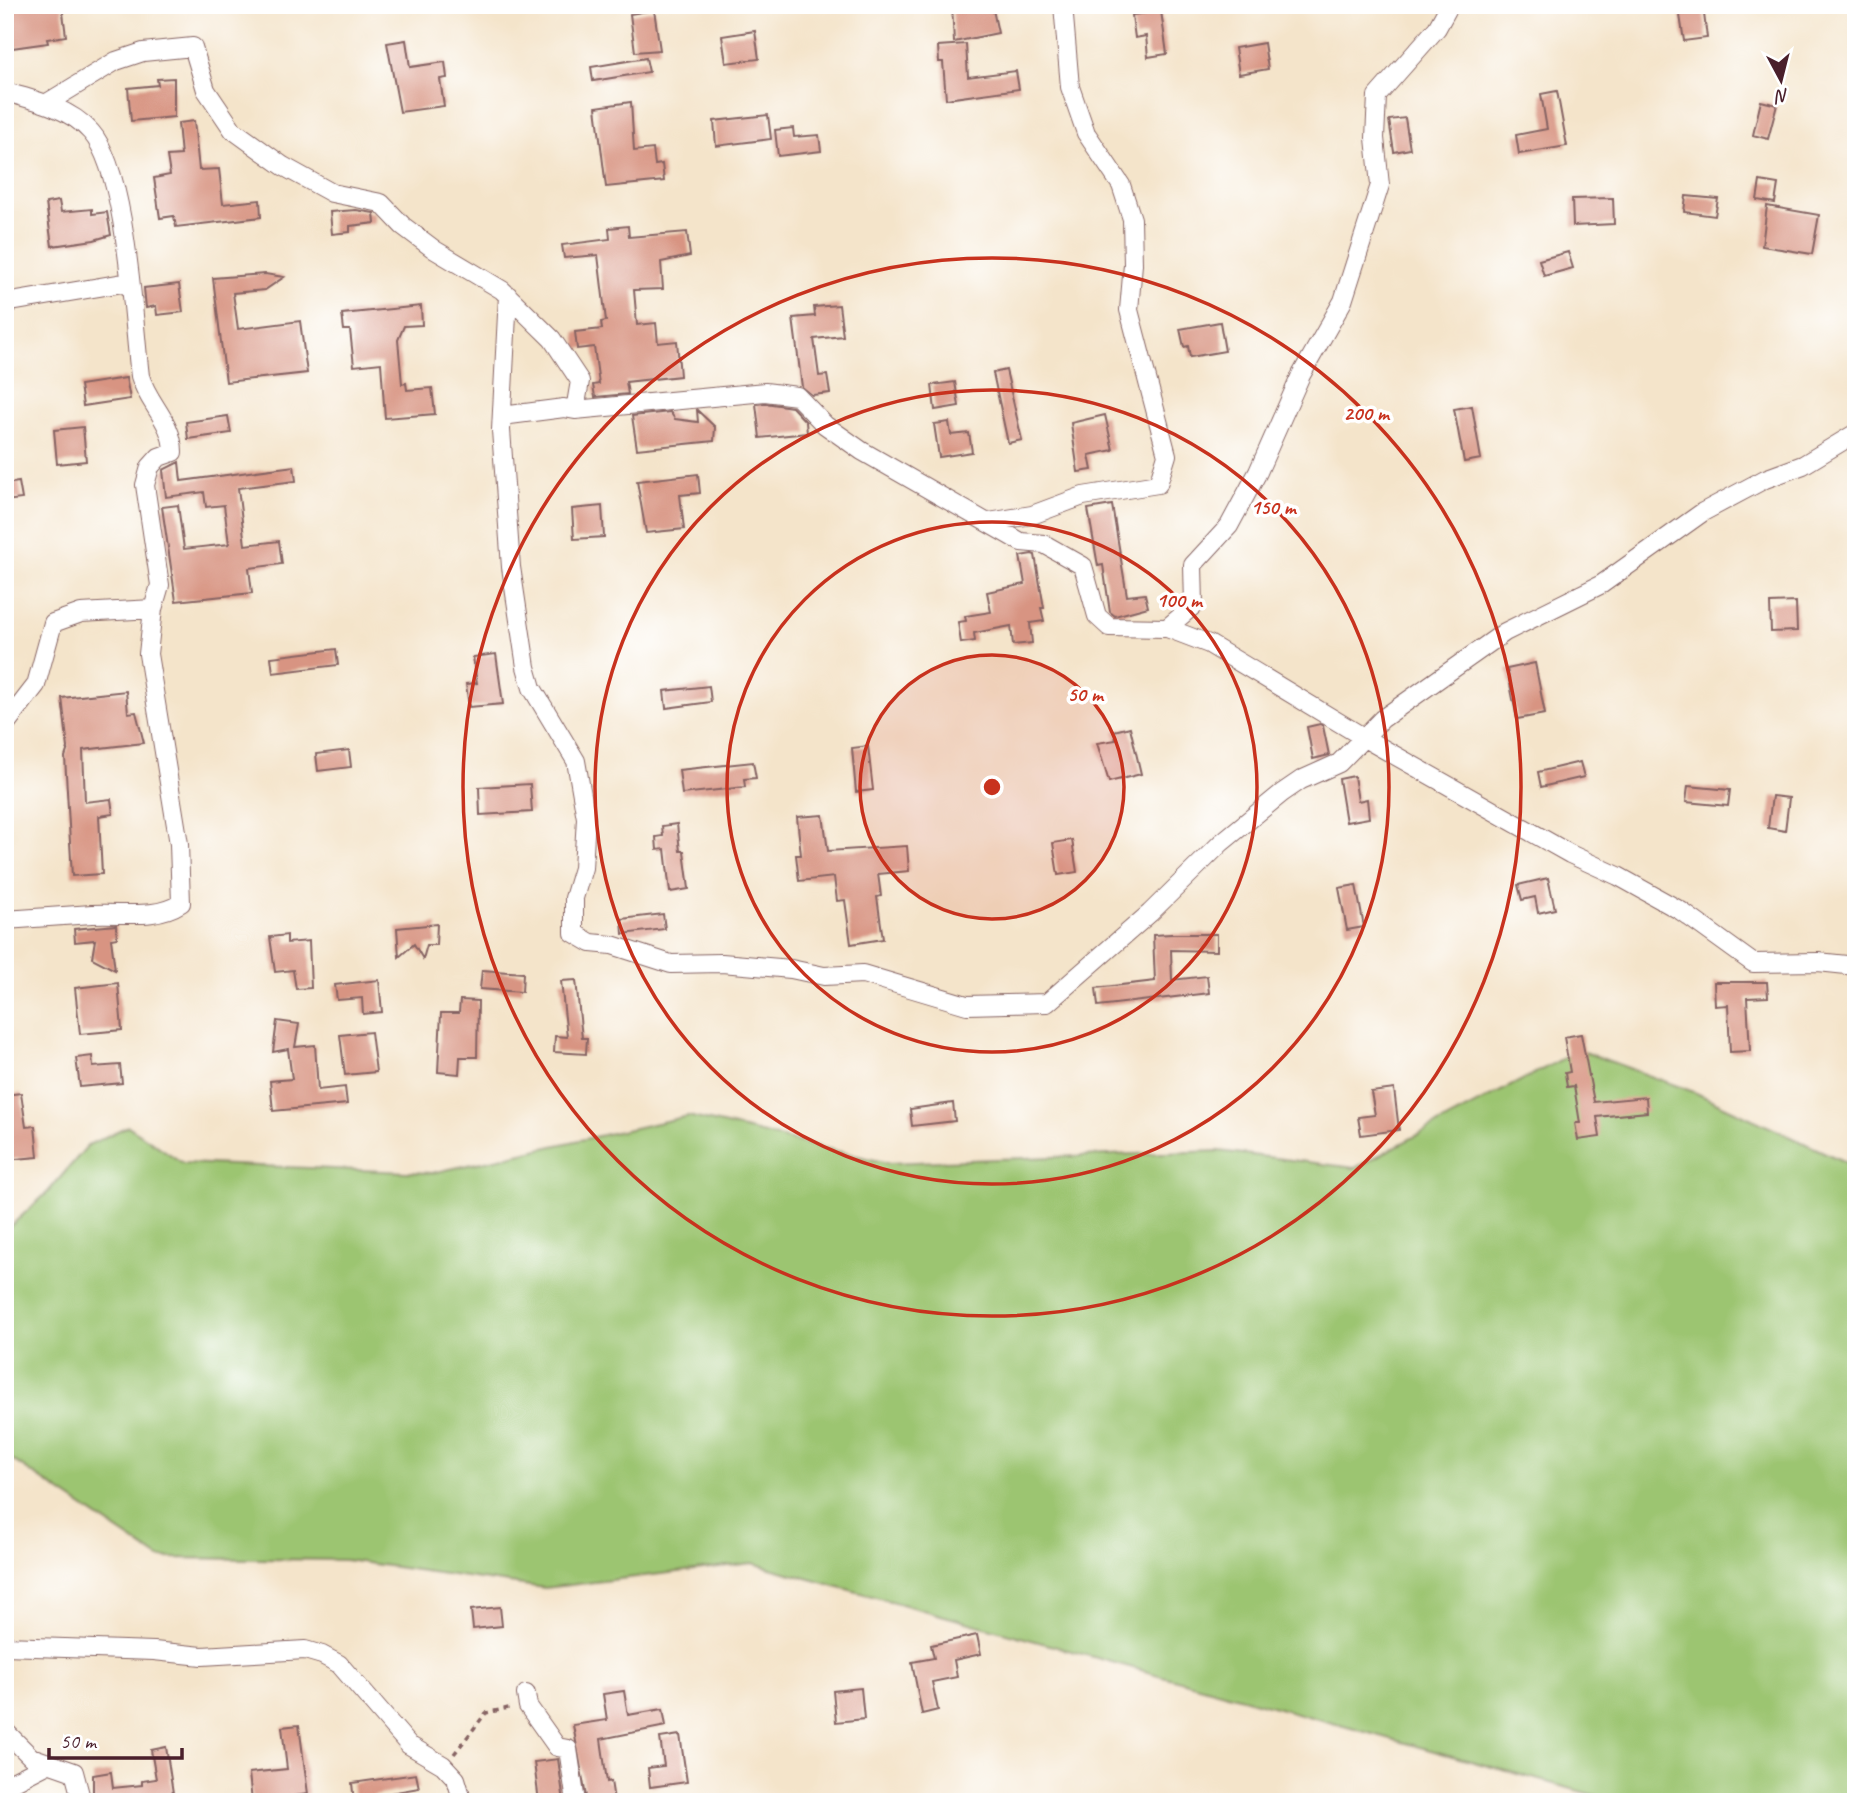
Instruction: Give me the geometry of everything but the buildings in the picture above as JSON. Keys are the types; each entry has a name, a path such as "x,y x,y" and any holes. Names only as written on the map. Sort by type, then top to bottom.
{"street":[{"path":"989,523 1032,515 1083,496 1158,484 1167,455 1129,310 1133,264 1132,219 1121,185 1086,133 1070,87 1063,5"},
{"path":"1167,628 1194,605 1193,565 1229,526 1258,472 1301,375 1343,302 1380,185 1375,138 1377,96 1437,28 1448,8"},
{"path":"47,103 116,61 142,52 193,47 206,90 233,130 283,166 332,193 381,203 403,226 435,250 508,295 552,339 580,381 575,410"},
{"path":"5,92 47,103 90,130 100,143 120,203 140,376 173,440 173,452 159,457 150,467 145,485 160,585 153,609 148,654 179,844 181,902 171,909 137,915 94,914 5,920"},
{"path":"5,303 129,282"},
{"path":"508,295 502,416 511,567 526,667 540,705 576,761 586,818 583,868 574,898 574,933 591,943 612,945 671,964 722,963 791,969 824,976 863,974 959,1004 1047,1003 1150,914 1221,843 1282,793 1301,780 1339,763 1382,719 1505,632 1602,583 1703,512 1765,479 1803,465 1844,443 1856,433"},
{"path":"502,416 564,408 575,410 765,392 797,396 825,425 862,451 1021,542 1044,544 1083,566 1097,616 1109,627 1167,628 1209,644 1365,738 1570,854 1618,876 1681,911 1753,963 1818,962 1856,966"},
{"path":"5,725 11,722 36,685 53,623 81,613 153,609"},
{"path":"1337,721 1382,719"},
{"path":"5,1646 154,1651 202,1656 305,1650 340,1664 409,1745 445,1767 456,1779 463,1802"},
{"path":"527,1699 557,1748 568,1749 576,1802"},
{"path":"5,1731 31,1757 46,1765 74,1772 82,1802"},
{"path":"5,1786 46,1765"}],"path":[{"path":"445,1767 486,1713 527,1699"}],"green space":[{"path":"1579,1050 1694,1092 1856,1167 1856,1802 1619,1802 752,1563 545,1588 345,1560 159,1558 5,1455 5,1231 48,1192 88,1145 128,1126 183,1163 432,1173 688,1116 888,1163 1219,1151 1355,1168"}]}
